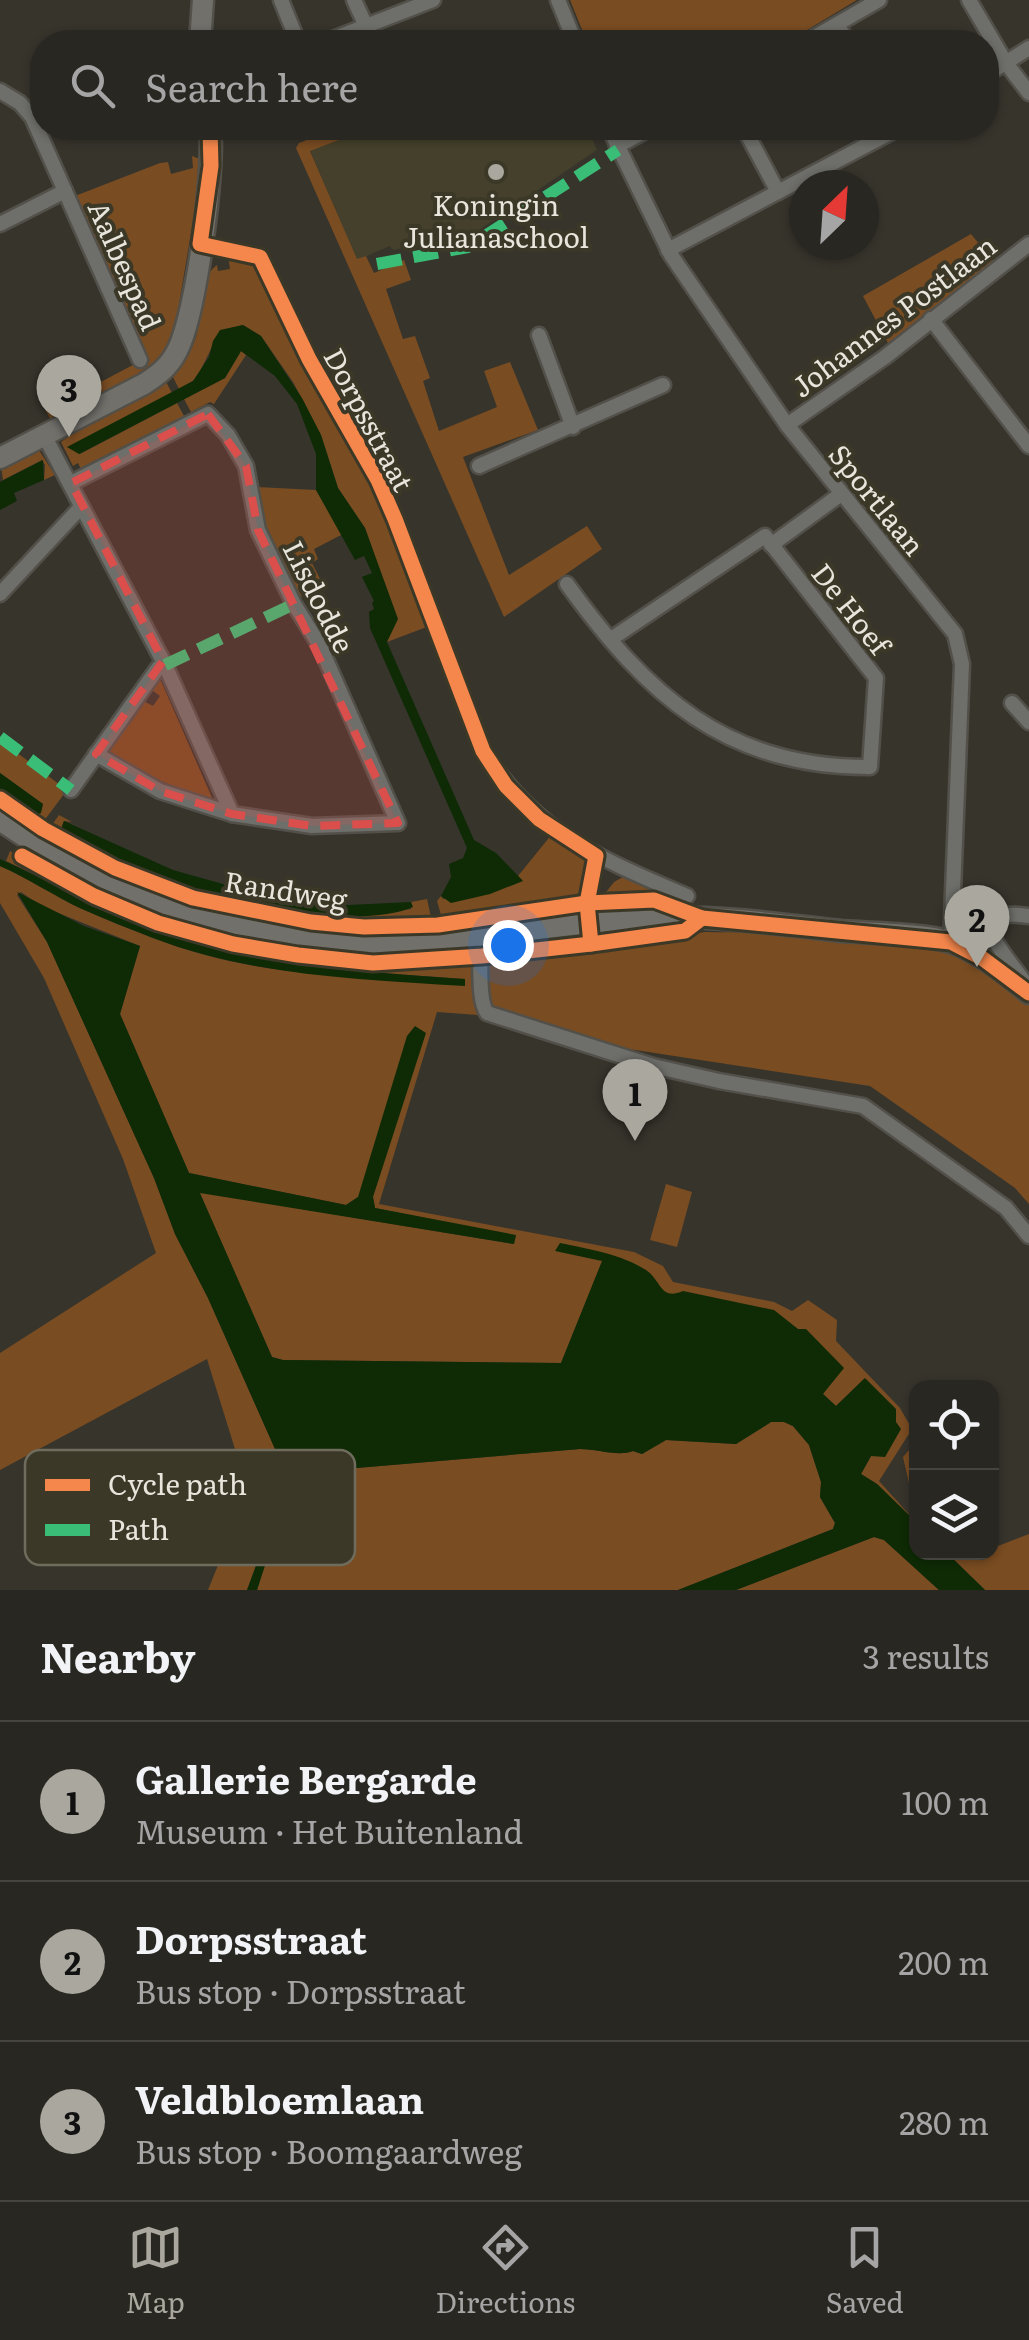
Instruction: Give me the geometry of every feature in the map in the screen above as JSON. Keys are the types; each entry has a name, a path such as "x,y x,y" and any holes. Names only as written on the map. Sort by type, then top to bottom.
{"main road":[{"path":"200,30 203,0"},
{"path":"0,458 163,371 186,332 211,166 210,140"},
{"name":"Randweg","path":"0,820 97,878 152,903 218,923 281,936 396,944 637,919 702,918 951,942"},
{"path":"951,942 1029,991"}],"street":[{"path":"281,0 293,30"},
{"path":"354,0 366,26"},
{"path":"356,30 415,3 433,0"},
{"path":"558,0 570,30"},
{"path":"827,30 878,0"},
{"path":"969,0 987,30"},
{"path":"837,24 841,30"},
{"path":"999,67 1029,48"},
{"path":"999,51 1029,92"},
{"name":"Aalbespad","path":"0,92 20,103 30,115"},
{"name":"Aalbespad","path":"42,140 140,360"},
{"name":"Sportlaan","path":"614,140 668,250 788,425 956,634 962,664 951,942"},
{"path":"616,146 628,140"},
{"path":"750,140 778,192"},
{"path":"668,250 876,140"},
{"path":"0,224 65,192"},
{"name":"Dorpsstraat","path":"200,244 260,258 316,373 384,493 482,751 506,786 539,819 596,856 686,896"},
{"name":"Johannes Postlaan","path":"788,425 885,357 1029,244"},
{"path":"931,319 1026,437"},
{"path":"539,335 572,427"},
{"path":"479,466 663,385"},
{"name":"Lisdodde","path":"71,482 208,414 228,435 246,466 258,530 294,604 320,646 398,823 312,826 232,814"},
{"path":"44,435 166,665 232,814"},
{"path":"611,639 765,536 772,546 841,494"},
{"path":"0,594 82,506"},
{"name":"De Hoef","path":"567,584 604,635 656,689 704,725 771,756 833,767 870,767 876,678 772,546"},
{"path":"71,790 158,668 166,665"},
{"path":"1012,703 1029,722"},
{"path":"96,754 160,792 232,814"},
{"path":"1029,916 995,918 990,936 1029,991"},
{"path":"478,938 482,1004 487,1013 653,1066 863,1106 1006,1208 1029,1236"}],"highlighted area":[{"path":"208,414 246,466 258,530 398,823 312,826 232,814 160,791 96,754 163,661 71,483"}],"shaded area":[{"path":"570,0 857,0 807,30 582,30"},
{"path":"337,140 593,140 597,150 473,234 393,250 390,246 357,260 310,150"},
{"path":"339,140 310,151 357,259 366,256 374,273 404,260 411,280 386,289 403,339 415,336 430,378 423,381 439,431 497,407 484,371 510,362 538,430 463,457 509,575 587,526 602,549 504,617 296,148 299,143"},
{"path":"192,156 203,160 175,329 168,350 151,369 52,422 46,411 146,358 75,196 160,163 168,162 171,174 193,168"},
{"path":"971,234 994,262 889,345 863,296"},
{"path":"228,256 260,267 320,393 372,483 432,625 387,642 386,589 365,528 338,488 321,435 293,382 261,336 243,325 220,331 196,379 179,389 173,377 197,334 207,278 217,265 218,271 230,269"},
{"path":"243,325 261,336 302,398 321,435 338,488 365,528 398,619 387,642 474,840 496,853 523,881 451,903 441,896 451,877 449,864 463,858 467,848 370,628 369,612 374,609 374,601 362,577 372,573 364,556 355,560 316,490 316,454 297,404 275,376 241,351 225,378 79,454 67,447 193,381 220,330"},
{"path":"241,351 246,355 214,404 210,402 191,412 184,399 225,378"},
{"path":"164,378 172,393 68,447 80,454 177,403 184,416 81,469 78,463 73,466 61,442 68,437 66,432"},
{"path":"37,447 55,475 44,480 42,460 3,480 1,466"},
{"path":"43,460 44,480 14,493 17,501 0,510 0,482"},
{"path":"257,487 316,490 343,534 314,549 318,559 312,563 323,585 301,597 264,526"},
{"path":"155,680 161,681 213,800 209,805 198,796 159,780 157,784 109,759 107,747 125,722 129,725 145,702 153,706 160,696 149,688"},
{"path":"0,740 67,790 41,825 0,796 0,790 36,815 43,804 0,773"},
{"path":"0,773 43,804 41,813 36,815 0,790"},
{"path":"59,815 72,822 64,821 61,829 65,833 105,853 233,899 321,913 366,914 411,909 411,902 427,899 432,922 333,921 233,906 184,893 92,855 49,829"},
{"path":"64,821 173,870 259,894 348,905 411,902 413,907 379,915 335,916 232,899 132,867 91,848 61,829"},
{"path":"552,834 591,860 580,901 443,922 437,901 441,896 443,899 522,880 518,876"},
{"path":"10,851 122,909 232,945 347,960 473,958 478,1015 437,1012 379,1204 634,1252 663,1266 673,1282 774,1302 792,1311 808,1300 837,1320 836,1341 900,1408 909,1424 909,1434 879,1481 909,1515 861,1474 871,1456 864,1379 836,1406 823,1394 806,1329 781,1319 665,1294 643,1271 616,1258 556,1250 603,1260 561,1363 272,1357 199,1192 513,1244 516,1236 375,1208 373,1197 358,1197 346,1205 189,1173 120,1014 140,946 41,906 21,892 17,895 47,942 154,1178 175,1234 275,1450 235,1450 207,1359 37,1450 25,1450 25,1457 0,1470 0,1353 156,1253 123,1159 44,978 0,903 0,866 117,924 231,961 345,976 464,979 258,957 178,938 121,917 6,861"},
{"path":"0,859 121,918 219,949 300,964 465,979 465,986 307,974 191,951 82,909 0,866"},
{"path":"623,877 692,908 654,897 603,896"},
{"path":"17,892 84,926 140,946 120,1014 189,1173 346,1205 358,1197 407,1036 415,1026 426,1033 373,1197 375,1208 516,1235 514,1244 200,1193 272,1357 561,1363 602,1261 555,1251 560,1243 615,1256 646,1270 665,1292 683,1291 774,1310 798,1329 806,1329 844,1368 823,1394 836,1406 865,1378 896,1409 896,1422 901,1429 885,1457 871,1456 861,1474 909,1515 909,1560 954,1560 985,1590 939,1590 884,1540 874,1537 736,1590 678,1590 833,1529 835,1523 820,1497 821,1482 809,1445 793,1426 784,1422 771,1422 736,1444 666,1440 642,1454 580,1449 355,1468 355,1450 275,1450 175,1234 154,1178 47,942"},
{"path":"705,932 802,933 906,943 974,964 1029,1003 1029,1204 1015,1188 870,1086 583,1042 496,1012 489,1004 485,961"},
{"path":"666,1184 692,1192 677,1247 650,1240"},
{"path":"771,1422 793,1426 809,1445 821,1482 820,1497 835,1523 833,1529 678,1590 257,1590 265,1565 355,1565 355,1468 580,1449 642,1454 666,1440 736,1444"},
{"path":"909,1450 909,1483 903,1457"},
{"path":"1029,1534 1029,1590 985,1590 954,1560 999,1560 999,1546"},
{"path":"874,1537 884,1540 939,1590 736,1590"},
{"path":"218,1565 256,1565 247,1590 208,1590"},
{"path":"256,1565 265,1565 257,1590 247,1590"}],"marked path":[{"path":"377,264 468,247 618,150"},
{"path":"165,665 294,604"},
{"path":"0,737 71,790"}],"cycle path":[{"path":"210,140 211,166 200,244 260,257 309,359 378,480 483,751 506,786 539,819 596,856 587,903 591,944"},
{"path":"0,799 43,829 115,868 193,898 311,922 364,927 438,925 587,903 654,900 702,918 951,942 982,958 1029,993"},
{"path":"22,856 94,896 158,923 233,944 373,963 591,944 685,931 702,918"}],"place":[{"name":"Koningin Julianaschool","path":"496,172"},
{"name":"Veldbloemlaan","path":"69,437"},
{"name":"Dorpsstraat","path":"977,967"},
{"name":"Gallerie Bergarde","path":"635,1141"}]}
